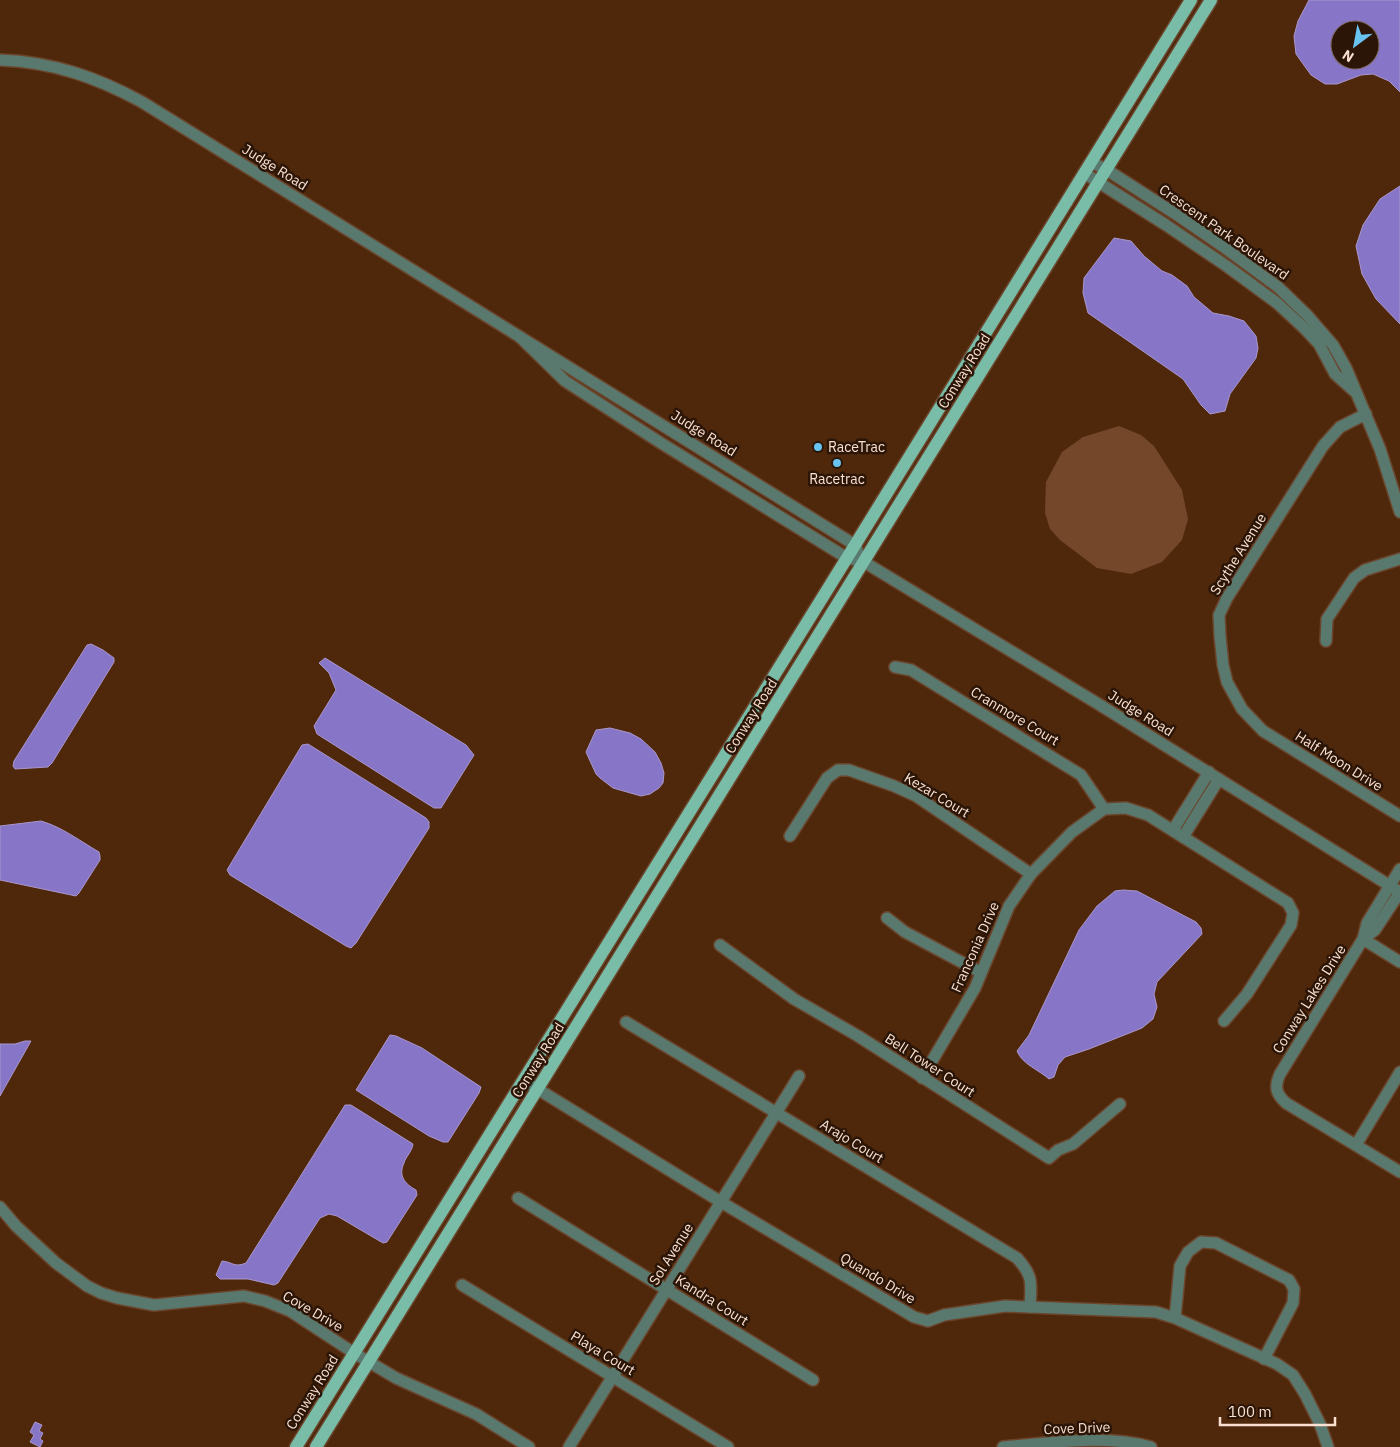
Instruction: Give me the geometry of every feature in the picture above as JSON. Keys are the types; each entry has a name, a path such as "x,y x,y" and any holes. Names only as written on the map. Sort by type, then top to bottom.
{"main road":[{"name":"Conway Road","path":"296,1447 666,851 1190,0"},
{"name":"Conway Road","path":"316,1447 1211,0"},
{"path":"967,396 971,375 969,360"},
{"path":"664,885 668,867 666,851"}],"street":[{"name":"Judge Road","path":"0,60 22,61 50,66 86,76 114,87 142,102 855,545"},
{"name":"Crescent Park Boulevard","path":"1087,168 1107,170 1174,213 1278,287 1307,315 1333,345 1341,358 1380,449 1400,512"},
{"name":"Crescent Park Boulevard","path":"1087,168 1099,182 1228,267 1276,303 1319,344 1335,374 1356,393"},
{"path":"1166,225 1174,213"},
{"name":"Judge Road","path":"520,337 565,381 661,443 847,558 864,562 1209,772 1400,892"},
{"path":"1330,365 1341,358"},
{"name":"Scythe Avenue","path":"1263,731 1242,709 1227,682 1219,615 1227,598 1323,446 1340,426 1366,414"},
{"path":"855,545 864,562"},
{"path":"1326,641 1327,619 1354,578 1365,570 1400,559"},
{"name":"Cranmore Court","path":"895,667 911,670 1082,775 1104,809"},
{"name":"Half Moon Drive","path":"1263,731 1400,816"},
{"name":"Kezar Court","path":"790,836 827,778 838,770 849,770 916,796 1031,874"},
{"path":"1172,830 1209,772"},
{"path":"1184,837 1219,779"},
{"path":"1188,806 1198,812"},
{"path":"1104,809 1126,808 1148,815 1288,903 1293,913 1291,925 1247,994 1224,1020"},
{"name":"Franconia Drive","path":"922,1078 975,988 1008,906 1031,874 1072,832 1104,809"},
{"name":"Conway Lakes Drive","path":"1356,1145 1286,1103 1279,1097 1276,1084 1280,1074 1363,939 1367,923 1400,869"},
{"name":"Conway Lakes Drive","path":"1363,939 1375,930 1400,892"},
{"path":"887,918 905,932 980,972"},
{"path":"1363,939 1400,962"},
{"name":"Bell Tower Court","path":"720,945 794,999 858,1036 1049,1158 1058,1150 1073,1144 1120,1104"},
{"name":"Arajo Court","path":"626,1022 1017,1258 1027,1268 1031,1279 1030,1307"},
{"path":"1400,1072 1356,1145 1400,1172"},
{"name":"Sol Avenue","path":"570,1447 799,1076"},
{"name":"Quando Drive","path":"523,1080 721,1202 914,1317 928,1321 944,1315 1005,1306 1156,1312 1175,1318 1277,1364 1293,1375 1305,1394 1320,1424 1328,1447"},
{"name":"Kandra Court","path":"518,1198 813,1380"},
{"name":"Cove Drive","path":"0,1207 16,1226 56,1263 87,1286 100,1293 154,1305 244,1296 265,1301 290,1311 396,1378 476,1414 529,1447"},
{"path":"1175,1318 1180,1266 1188,1252 1201,1242 1216,1242 1290,1280 1294,1289 1293,1303 1264,1359"},
{"name":"Playa Court","path":"462,1285 728,1447"},
{"name":"Cove Drive","path":"1003,1447 1087,1440 1138,1443 1151,1447"}],"shaded area":[{"path":"1309,0 1400,0 1400,92 1389,81 1373,74 1361,75 1337,84 1325,84 1311,75 1296,54 1294,36 1298,21"},
{"path":"1400,186 1400,324 1376,299 1362,274 1356,246 1363,225 1380,199"},
{"path":"1114,238 1131,241 1144,256 1162,271 1172,275 1187,286 1194,297 1213,313 1244,321 1256,336 1258,348 1256,358 1230,394 1225,411 1210,414 1201,405 1183,379 1088,313 1083,293 1084,278"},
{"path":"1119,426 1141,435 1154,446 1182,490 1188,519 1182,540 1162,562 1131,574 1097,568 1060,540 1050,529 1045,513 1046,482 1062,452 1083,437"},
{"path":"91,644 114,658 114,662 52,763 48,767 15,769 13,766 14,761 87,645"},
{"path":"325,658 466,745 474,755 441,808 434,808 317,734 314,726 336,690 329,673 319,663"},
{"path":"610,728 630,733 641,739 655,752 664,773 663,783 659,788 650,794 641,796 613,788 596,774 586,752 596,730"},
{"path":"308,744 426,818 429,822 429,828 351,948 230,875 227,870 302,745"},
{"path":"41,821 64,831 99,852 100,860 76,896 0,880 0,826"},
{"path":"1115,891 1137,891 1196,922 1201,928 1202,934 1157,982 1154,994 1157,1007 1153,1019 1142,1028 1065,1057 1058,1065 1054,1077 1049,1079 1023,1060 1017,1051 1029,1035 1079,930 1097,906"},
{"path":"390,1035 422,1048 481,1087 448,1142 443,1142 429,1136 356,1090"},
{"path":"31,1041 0,1096 0,1044 15,1044"},
{"path":"345,1105 351,1105 413,1144 402,1168 402,1176 416,1190 417,1195 387,1242 383,1243 337,1216 329,1214 320,1218 278,1283 274,1285 248,1279 220,1279 216,1275 222,1261 236,1265 246,1263"},
{"path":"35,1422 42,1425 39,1431 43,1433 40,1439 43,1441 40,1447 30,1442 34,1435 30,1432"}],"place":[{"name":"RaceTrac","path":"818,447"},
{"name":"Racetrac","path":"837,463"}]}
